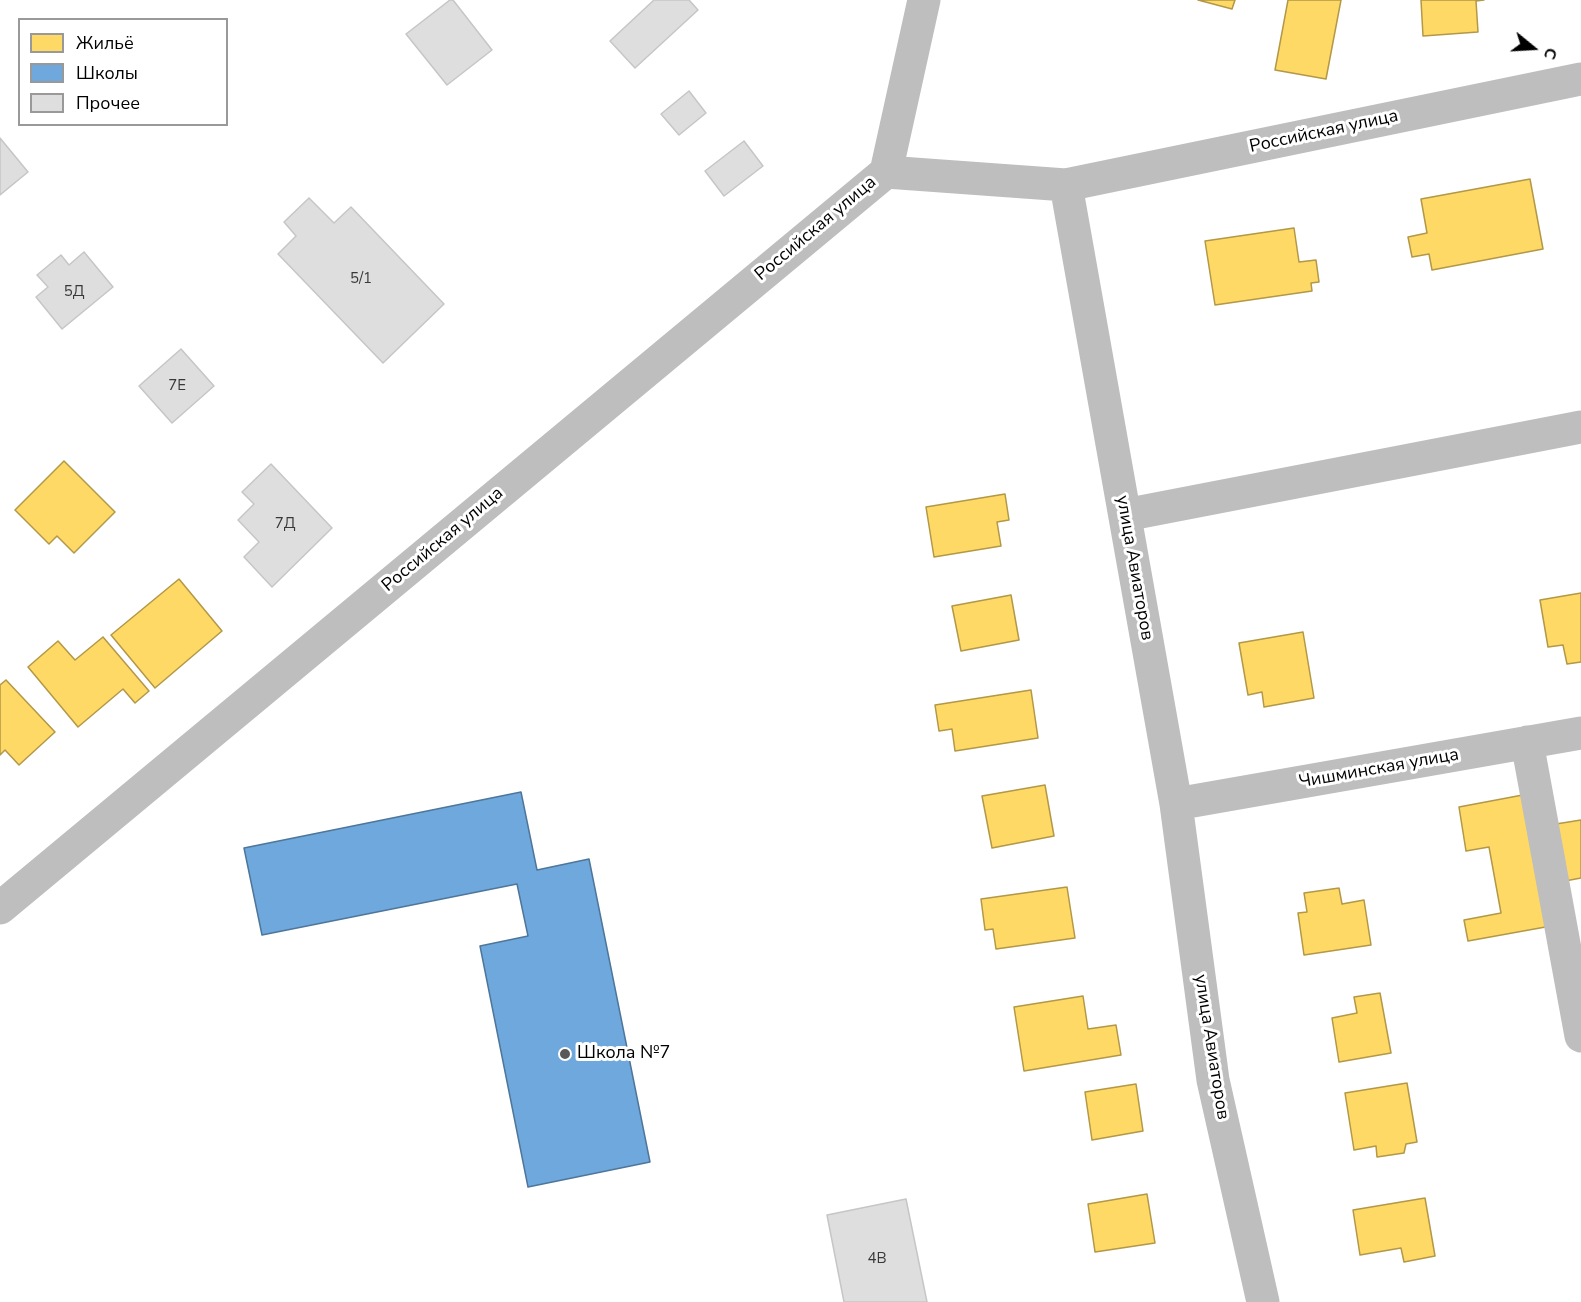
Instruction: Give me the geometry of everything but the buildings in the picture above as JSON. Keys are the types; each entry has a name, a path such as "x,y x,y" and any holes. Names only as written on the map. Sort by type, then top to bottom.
{"street":[{"path":"924,0 885,172 1066,185"},
{"name":"Российская улица","path":"1066,185 1581,79"},
{"name":"Российская улица","path":"0,908 885,172"},
{"name":"улица Авиаторов","path":"1066,185 1176,804 1213,1080 1263,1302"},
{"path":"1125,515 1581,426"},
{"name":"Чишминская улица","path":"1176,804 1581,733"},
{"path":"1527,742 1581,1036"}],"place":[{"name":"Школа №7","path":"565,1054"}]}
